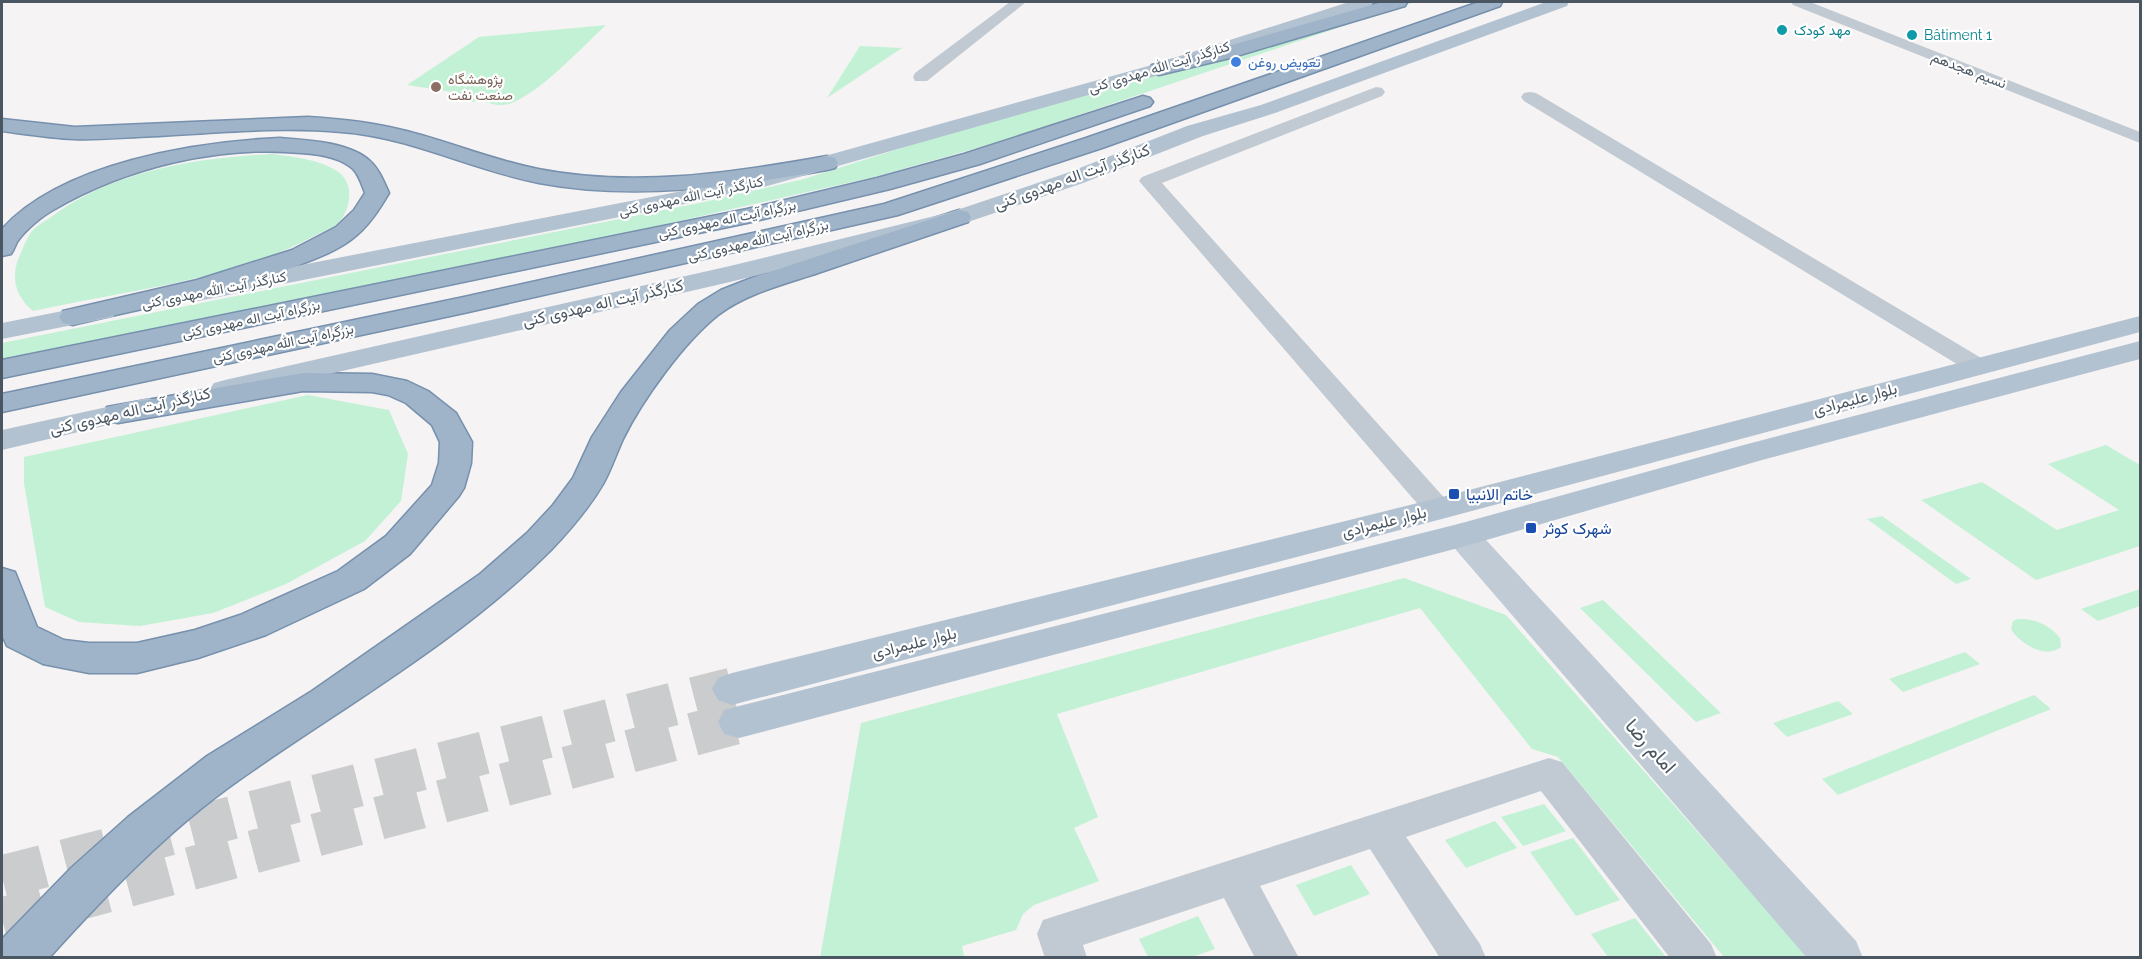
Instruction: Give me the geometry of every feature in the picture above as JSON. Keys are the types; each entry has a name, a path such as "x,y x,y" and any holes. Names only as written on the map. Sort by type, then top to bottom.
{"highway":[{"path":"1159,69 1223,54 1399,2"},
{"name":"بزرگراه آیت اله مهدوی کنی","path":"2,369 736,218 882,184 972,159 1434,2"},
{"path":"1195,131 1416,41 1496,2"},
{"name":"بزرگراه آیت الله مهدوی کنی","path":"2,403 464,305 890,210 1094,143 1496,2"},
{"path":"2,125 75,133 308,123 341,125 376,130 535,176 599,185 653,185 726,180 827,163"},
{"path":"2,249 3,243 24,220 64,194 88,183 144,164 190,153 255,145 288,144 318,147 356,160 370,173 376,193 369,210 331,242 240,276 73,316"},
{"path":"16,957 87,883 144,831 222,769 326,702 455,612 493,583 539,541 565,513 588,481 608,437 636,392 680,336 708,310 730,296 959,217"},
{"path":"2,580 21,636 57,654 88,658 136,658 198,644 254,625 351,580 398,545 416,525 447,488 455,463 456,442 445,420 417,397 396,387 372,383 303,382 118,414"}],"main road":[{"name":"کنارگذر آیت الله مهدوی کنی","path":"2,330 693,197 827,163 1159,69 1365,2"},
{"path":"1195,131 1268,109 1561,2"},
{"name":"کنارگذر آیت اله مهدوی کنی","path":"2,440 709,279 959,217 1075,178 1195,131"},
{"name":"بلوار علیمرادی","path":"1450,522 1979,367 2140,324"},
{"name":"بلوار علیمرادی","path":"735,706 1450,522 1750,453 2140,350"},
{"name":"امام رضا","path":"1450,522 1839,957"}],"street":[{"path":"921,77 1019,2"},
{"name":"نسیم هجدهم","path":"1798,2 2140,138"},
{"path":"1376,92 1149,181 1450,522"},
{"path":"1530,97 1979,367"},
{"path":"1066,957 1058,934 1549,773 1696,957"},
{"path":"1379,829 1465,957"},
{"path":"1234,876 1278,957"}],"green space":[{"path":"1406,2 1415,2 998,142 874,177 644,229 2,359 2,343 704,202 804,179 930,139"},
{"path":"606,25 542,84 515,102 499,105 481,101 471,102 459,93 407,85 479,37"},
{"path":"860,46 902,48 827,98"},
{"path":"272,154 318,162 339,173 346,180 349,190 348,203 346,212 338,223 282,251 213,274 177,282 33,311 18,292 15,270 32,231 75,201 129,177 157,169 214,159"},
{"path":"308,395 389,410 408,454 401,501 365,541 286,584 213,613 140,626 79,622 45,607 24,483 24,457"},
{"path":"2106,445 2140,465 2140,546 2036,580 1921,500 1982,482 2057,530 2119,510 2048,464"},
{"path":"1882,516 1971,579 1956,584 1867,519"},
{"path":"1404,578 1506,615 1808,957 1724,957 1558,757 1532,749 1420,608 1057,714 1098,817 1074,828 1099,881 1034,905 1023,914 1016,930 962,946 964,957 820,958 861,723"},
{"path":"2140,589 2140,606 2098,621 2081,609"},
{"path":"1603,600 1721,713 1696,722 1580,608"},
{"path":"2030,620 2047,626 2060,638 2061,647 2048,652 2026,644 2011,629 2013,621"},
{"path":"1965,652 1980,664 1903,692 1889,679"},
{"path":"2034,695 2051,709 1838,795 1822,779"},
{"path":"1838,701 1853,714 1787,737 1773,723"},
{"path":"1544,804 1566,831 1523,846 1501,817"},
{"path":"1495,821 1517,848 1466,868 1445,840"},
{"path":"1573,838 1620,900 1576,916 1530,852"},
{"path":"1351,865 1370,894 1314,916 1296,885"},
{"path":"1198,916 1215,949 1192,957 1148,957 1139,939"},
{"path":"1635,918 1666,957 1608,957 1591,934"}],"tunnel":[{"path":"2,877 732,689"},
{"path":"2,919 739,722"}],"place":[{"name":"مهد کودک","path":"1782,30"},
{"name":"Bâtiment 1","path":"1912,35"},
{"name":"تعویض روغن","path":"1236,62"},
{"name":"پژوهشگاه صنعت نفت","path":"436,87"},
{"name":"خاتم الانبیا","path":"1454,494"},
{"name":"شهرک کوثر","path":"1531,528"}]}
